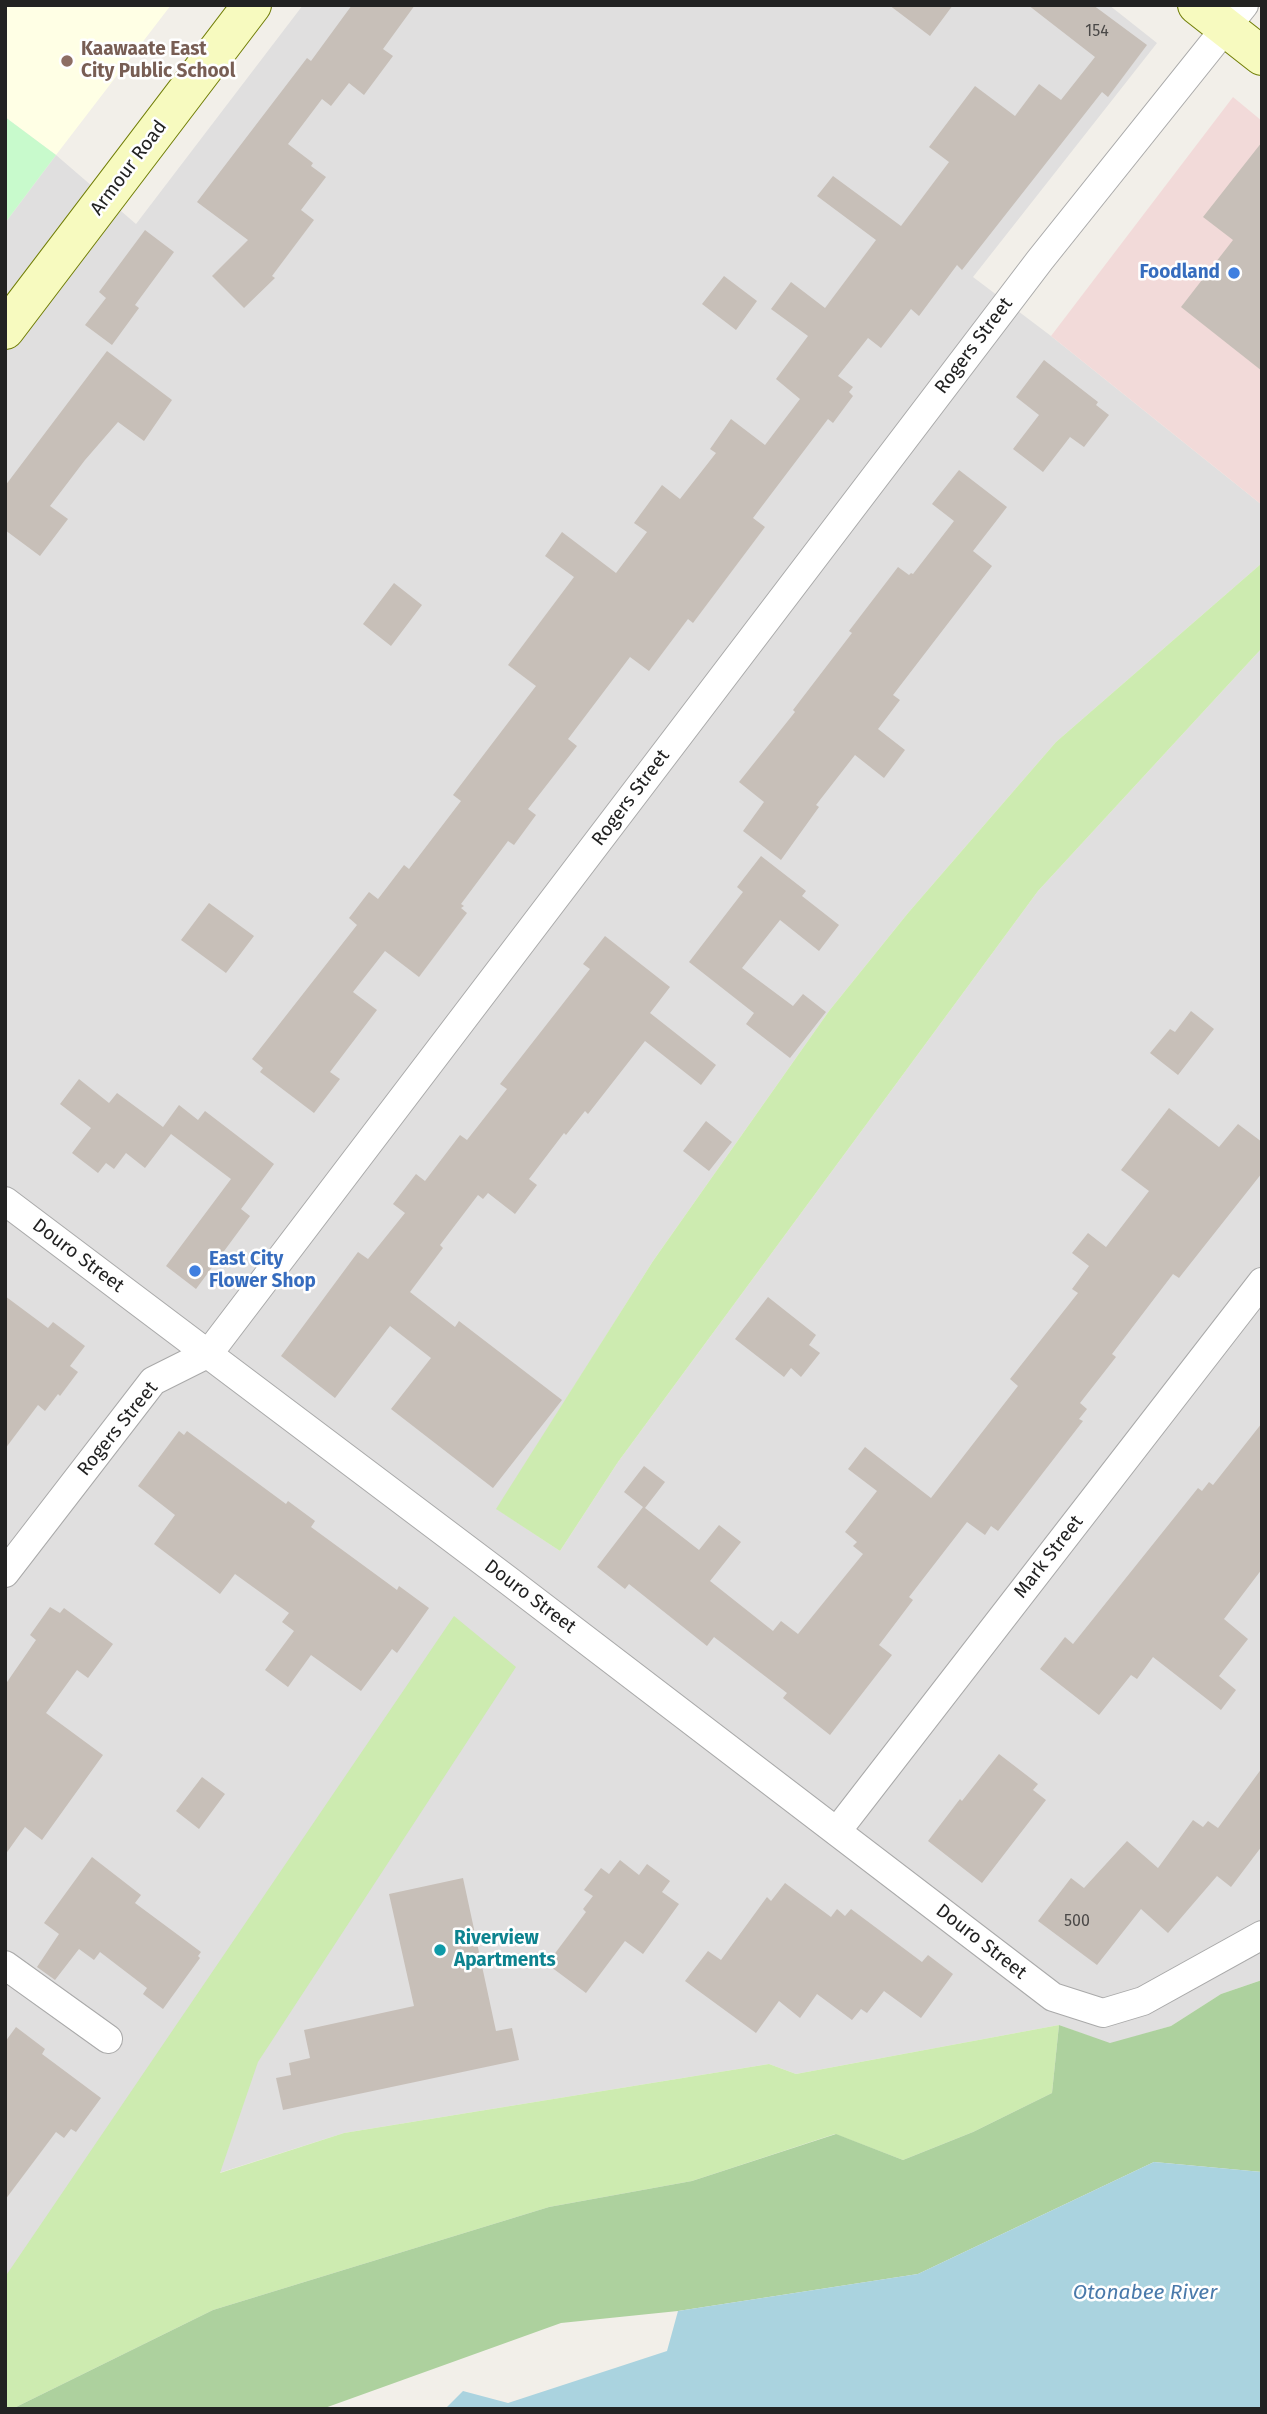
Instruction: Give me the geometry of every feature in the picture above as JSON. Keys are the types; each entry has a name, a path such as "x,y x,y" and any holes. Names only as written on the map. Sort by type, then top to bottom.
{"main road":[{"name":"Armour Road","path":"5,330 252,5"},
{"path":"1222,13 1262,56"}],"street":[{"name":"Rogers Street","path":"5,1573 153,1381 209,1353 1023,282 1222,13"},
{"name":"Douro Street","path":"5,1201 209,1353 1053,1997 1103,2012 1143,2001 1262,1935"},
{"name":"Mark Street","path":"837,1831 1262,1282"},
{"path":"5,1965 108,2039"}],"shaded area":[{"name":"Kaawaate East City Public School","path":"5,5 171,5 56,155 5,117"},
{"path":"303,5 1109,5 1157,43 973,277 1262,505 1262,563 1056,742 908,913 829,1011 653,1261 497,1509 560,1551 618,1462 1038,891 1262,648 1262,1980 1221,1994 1171,2026 1110,2044 1059,2025 796,2074 769,2064 344,2133 106,2209 5,2291 5,223 56,155 136,224"},
{"path":"1233,97 1262,121 1262,505 1051,336"}],"green space":[{"path":"5,117 56,155 5,223"},
{"path":"1262,563 1262,648 1038,891 618,1462 560,1551 496,1509 653,1261 829,1011 908,913 1056,742"},
{"path":"454,1616 516,1667 258,2062 220,2173 344,2133 769,2064 796,2074 1059,2025 1052,2093 973,2132 903,2160 835,2134 692,2181 549,2207 213,2310 12,2409 5,2409 5,2277"},
{"path":"1262,1980 1262,2172 1154,2162 918,2274 678,2311 561,2323 322,2409 12,2409 213,2310 549,2207 692,2181 836,2134 903,2160 973,2132 1052,2093 1059,2025 1110,2043 1171,2026 1221,1994"}],"water":[{"name":"Otonabee River","path":"1154,2162 1262,2172 1262,2409 445,2409 463,2391 508,2403 667,2351 678,2311 918,2274"}],"building":[{"path":"352,5 415,5 383,49 393,56 364,95 349,83 331,106 322,99 288,144 326,177 301,210 314,220 272,276 275,278 244,308 212,276 248,240 197,202 307,58 311,61"},
{"path":"889,5 953,5 930,36"},
{"path":"1028,5 1093,5 1147,45 1108,97 1102,92 962,270 957,265 919,316 911,309 881,348 868,338 838,376 853,387 849,392 853,396 833,423 828,419 753,518 765,527 693,623 688,619 649,671 630,657 568,739 577,746 528,809 536,815 514,845 508,841 461,904 464,906 461,908 467,913 419,977 385,951 353,992 377,1010 330,1072 340,1079 314,1113 260,1072 263,1068 252,1059 357,925 349,918 369,892 378,899 404,865 409,869 461,801 453,795 536,686 508,665 574,577 545,556 562,532 616,573 647,532 634,523 662,485 680,499 716,453 710,449 731,419 765,445 800,399 776,379 808,336 771,309 791,282 825,308 876,240 817,196 833,176 901,226 949,162 929,147 975,86 1015,116 1039,84 1061,100 1095,57"},
{"name":"Foodland","path":"1262,142 1262,371 1181,307 1233,240 1203,217"},
{"path":"145,230 174,252 135,305 139,308 112,345 85,325 106,298 99,292"},
{"path":"724,276 757,301 736,330 702,304"},
{"path":"107,351 172,400 144,441 118,422 85,460 50,506 68,519 40,556 5,530 5,486"},
{"path":"1044,360 1098,402 1096,405 1109,415 1084,447 1070,437 1043,472 1013,449 1039,415 1016,397"},
{"path":"959,470 1007,507 973,551 992,566 893,695 900,700 878,729 905,750 884,778 855,755 816,805 819,807 781,860 743,831 764,802 739,782 795,712 793,710 852,633 849,631 898,567 909,575 913,574 954,521 932,504"},
{"path":"394,583 422,605 391,646 363,624"},
{"path":"761,856 806,891 802,896 839,925 819,951 780,920 742,968 793,1006 803,994 826,1012 790,1058 746,1024 754,1013 689,962 743,892 737,887"},
{"path":"209,903 254,936 226,973 181,940"},
{"path":"605,936 670,987 650,1013 716,1065 701,1085 645,1041 588,1114 585,1111 566,1135 564,1133 529,1179 537,1185 515,1214 488,1193 483,1199 478,1195 440,1245 443,1248 410,1292 455,1327 459,1321 562,1400 493,1488 391,1409 431,1358 390,1326 335,1398 281,1356 358,1252 368,1259 405,1213 393,1204 416,1174 425,1181 460,1135 467,1140 507,1089 500,1084 590,969 583,964"},
{"path":"1191,1011 1214,1029 1178,1075 1150,1053 1170,1029 1175,1032"},
{"path":"79,1079 109,1103 117,1093 163,1127 179,1105 198,1120 205,1111 274,1164 241,1209 250,1216 196,1289 166,1266 231,1179 171,1134 145,1168 126,1153 114,1169 106,1163 98,1173 72,1153 91,1128 60,1104"},
{"path":"1169,1108 1219,1147 1238,1124 1262,1142 1262,1173 1179,1278 1173,1274 1112,1354 1116,1357 1080,1403 1087,1409 1079,1419 1083,1421 998,1531 991,1526 985,1535 967,1522 909,1597 913,1600 879,1645 892,1655 830,1735 783,1698 787,1693 714,1637 707,1646 629,1584 625,1589 597,1567 643,1507 624,1492 644,1466 665,1482 645,1508 699,1550 719,1525 741,1542 710,1581 773,1631 781,1621 798,1634 863,1554 853,1546 857,1542 845,1532 877,1491 848,1469 865,1447 931,1498 1018,1386 1010,1379 1078,1293 1072,1289 1089,1266 1072,1253 1088,1233 1106,1247 1149,1191 1121,1170"},
{"path":"706,1121 732,1142 709,1171 683,1151"},
{"path":"5,1296 48,1328 53,1322 85,1346 70,1366 78,1372 60,1396 58,1394 45,1411 38,1405 5,1449"},
{"path":"768,1297 816,1335 809,1345 820,1353 801,1377 791,1368 784,1377 735,1339"},
{"path":"1262,1423 1262,1569 1224,1619 1248,1639 1219,1676 1236,1690 1221,1710 1153,1657 1137,1679 1131,1675 1099,1715 1040,1669 1065,1637 1073,1644 1198,1488 1202,1491 1209,1482 1213,1485"},
{"path":"179,1431 184,1435 187,1431 286,1504 288,1501 315,1521 311,1527 397,1590 399,1586 429,1608 397,1653 392,1649 361,1691 311,1655 288,1687 265,1670 294,1631 282,1622 289,1613 235,1574 220,1594 154,1544 175,1515 138,1486"},
{"path":"50,1607 60,1613 64,1608 113,1644 88,1678 77,1670 46,1713 103,1755 42,1840 25,1827 5,1855 5,1685 36,1640 30,1635"},
{"path":"999,1754 1038,1784 1033,1790 1046,1800 982,1883 928,1841"},
{"path":"1262,1768 1262,1846 1231,1887 1217,1876 1168,1933 1141,1909 1097,1965 1038,1921 1071,1878 1084,1888 1127,1841 1158,1868 1193,1820 1203,1827 1208,1821 1218,1828"},
{"path":"202,1777 225,1794 199,1829 176,1811"},
{"path":"92,1857 141,1895 135,1903 201,1952 198,1956 200,1958 163,2009 143,1994 147,1988 100,1952 94,1960 79,1949 55,1980 37,1967 59,1934 44,1923"},
{"path":"620,1860 639,1875 647,1864 670,1881 662,1892 679,1904 643,1954 625,1941 586,1993 547,1964 586,1912 583,1909 593,1896 584,1890 601,1868 609,1874"},
{"name":"Riverview Apartments","path":"463,1878 496,2031 512,2028 519,2060 283,2110 276,2078 291,2075 289,2063 310,2058 304,2030 414,2006 389,1894"},
{"path":"785,1883 831,1917 837,1909 845,1916 851,1909 922,1962 928,1955 953,1974 921,2018 884,1991 867,2013 861,2009 852,2020 817,1994 800,2018 779,2001 756,2033 685,1981 708,1951 721,1960 767,1897 771,1901"},
{"path":"16,2027 45,2049 42,2054 101,2098 76,2132 71,2129 64,2138 56,2132 5,2200 5,2042"}],"place":[{"name":"Kaawaate East City Public School","path":"67,61"},
{"name":"Foodland","path":"1234,273"},
{"name":"East City Flower Shop","path":"195,1271"},
{"name":"Riverview Apartments","path":"440,1950"}]}
